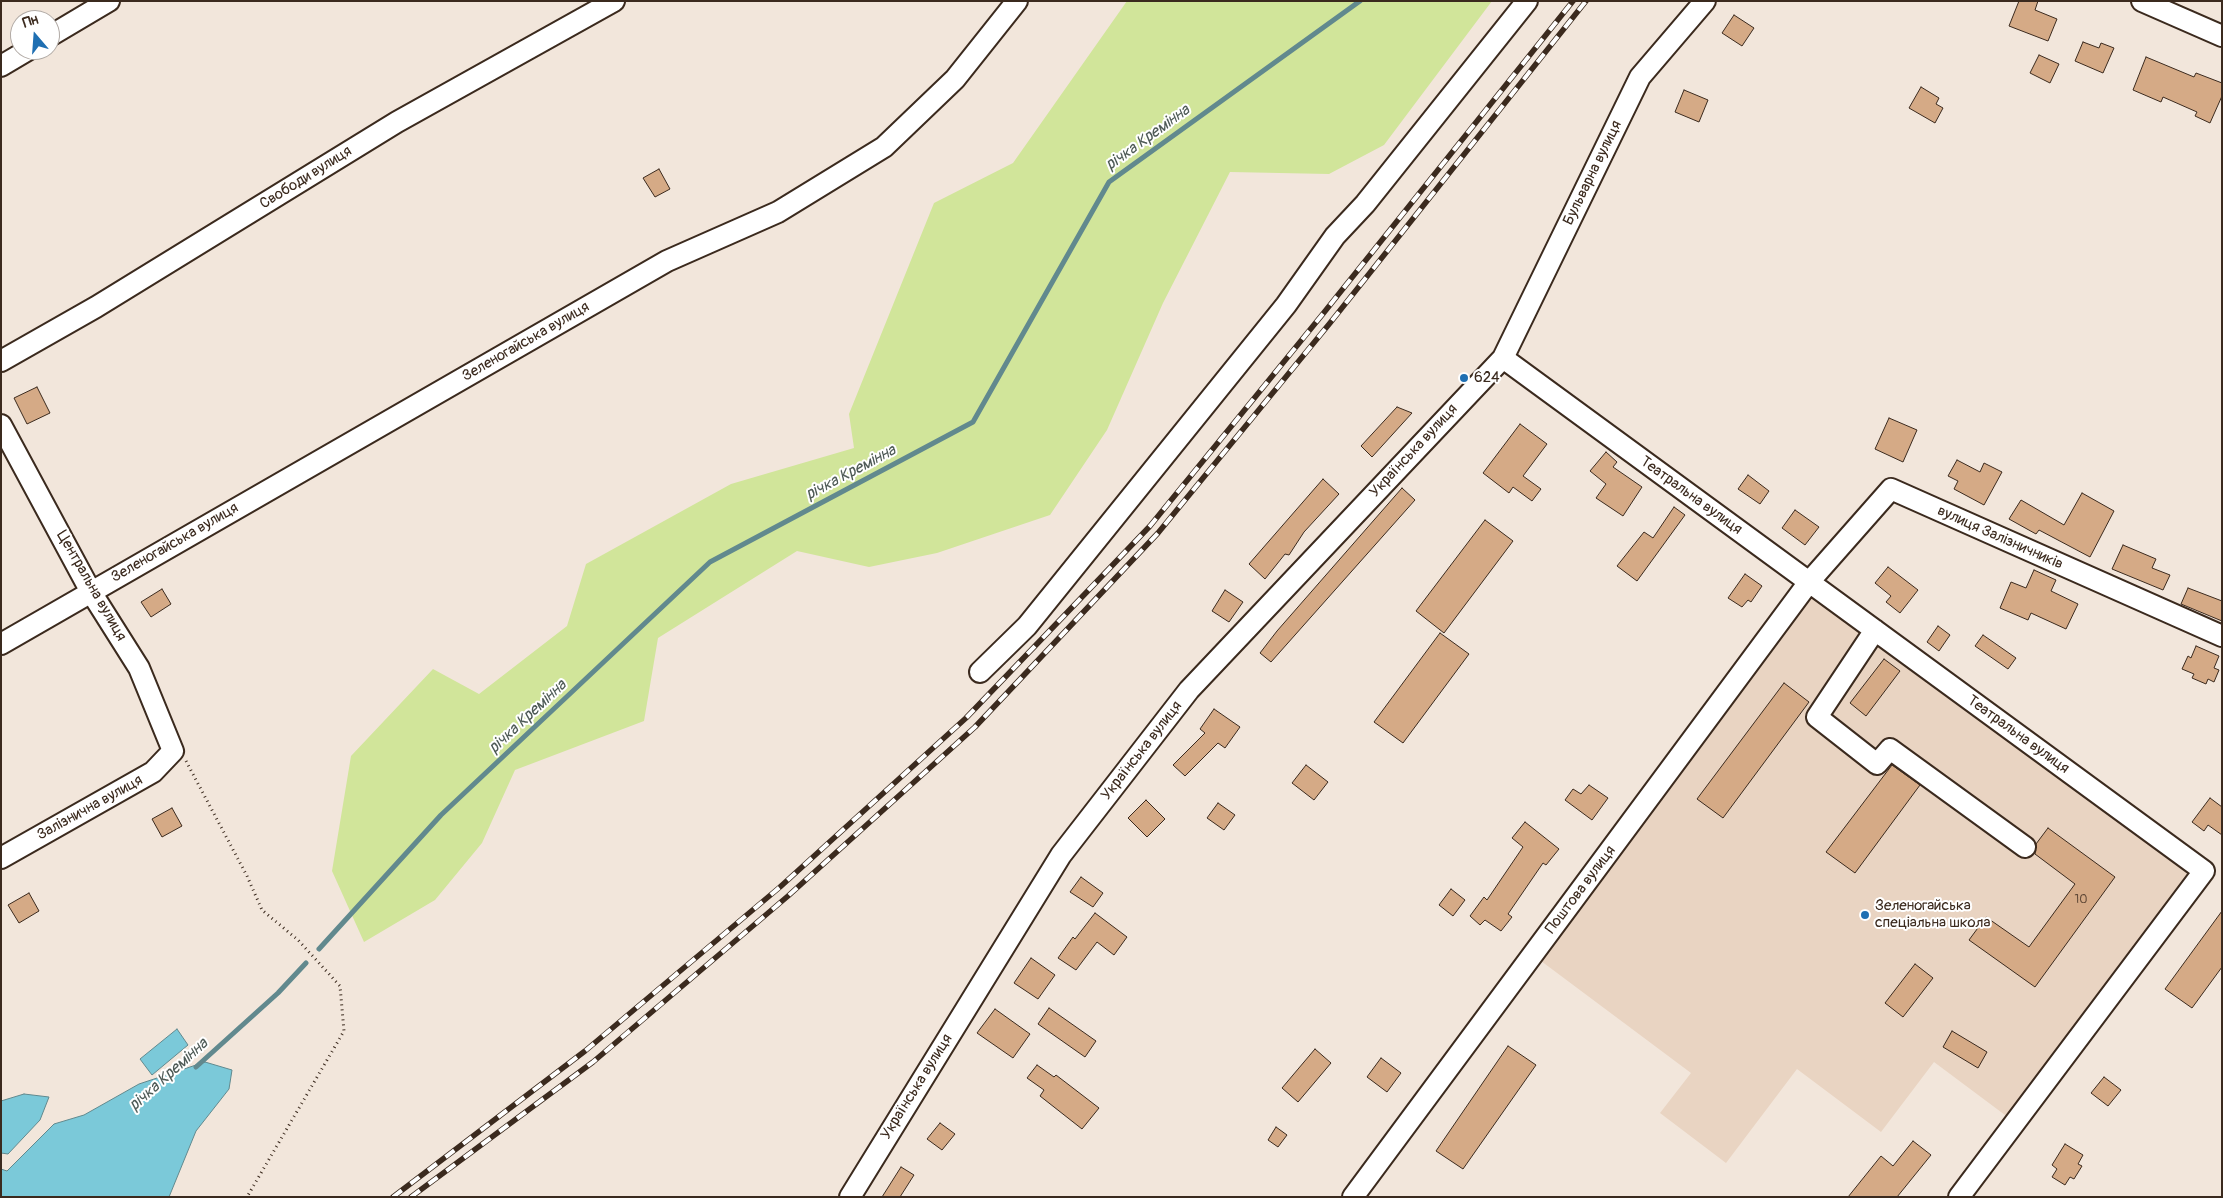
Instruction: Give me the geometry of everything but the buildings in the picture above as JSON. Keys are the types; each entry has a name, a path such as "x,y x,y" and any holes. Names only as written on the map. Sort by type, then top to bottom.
{"street":[{"path":"60,30 109,1"},
{"name":"Свободи вулиця","path":"1,361 96,307 397,122 614,1"},
{"name":"Зеленогайська вулиця","path":"1,644 667,261 778,212 884,147 955,79 1017,1"},
{"path":"980,672 1027,626 1286,305 1335,236 1365,204 1527,1"},
{"name":"Бульварна вулиця","path":"1502,358 1640,77 1705,1"},
{"path":"2142,1 2222,36"},
{"name":"Театральна вулиця","path":"1502,358 2204,870 1959,1197"},
{"name":"Українська вулиця","path":"850,1197 1060,855 1164,721 1189,690 1502,358"},
{"name":"Центральна вулиця","path":"1,424 91,592 139,668 173,751"},
{"name":"вулиця Залізничників","path":"1810,582 1891,489 2222,636"},
{"name":"Поштова вулиця","path":"1353,1197 1810,582"},
{"path":"1875,630 1817,717 1877,764 1890,749 2025,847"},
{"name":"Залізнична вулиця","path":"1,858 153,772 173,751"}],"path":[{"path":"173,751 187,762 248,876 262,910 298,940 340,986 344,1031 246,1197"}],"shaded area":[{"name":"Зеленогайська спеціальна школа","path":"1811,589 2194,873 2009,1118 1934,1062 1881,1132 1797,1069 1726,1163 1660,1113 1691,1073 1537,958"}],"green space":[{"path":"1127,1 1492,1 1384,145 1329,174 1230,172 1163,303 1107,430 1050,515 937,553 869,567 797,551 658,638 644,721 515,770 482,843 435,900 364,942 332,871 351,756 433,669 479,694 567,626 586,564 731,484 854,448 849,414 934,203 1013,163"}],"water":[{"path":"177,1029 188,1045 152,1075 140,1059"},
{"path":"205,1062 232,1070 229,1089 196,1131 169,1197 1,1197 1,1169 7,1171 54,1124 84,1115 139,1084"},
{"path":"24,1094 49,1097 40,1120 8,1154 1,1153 1,1101"}],"waterway":[{"name":"річка Кремінна","path":"319,949 441,815 710,562 973,422 1109,182 1360,1"},
{"name":"річка Кремінна","path":"196,1067 278,993 306,963"}],"railway":[{"path":"393,1197 585,1051 780,887 966,718 1150,526 1322,315 1573,1"},
{"path":"411,1197 593,1062 788,896 975,727 1158,533 1330,323 1586,1"}],"place":[{"name":"624","path":"1464,378"},
{"name":"Зеленогайська спеціальна школа","path":"1865,915"}]}
